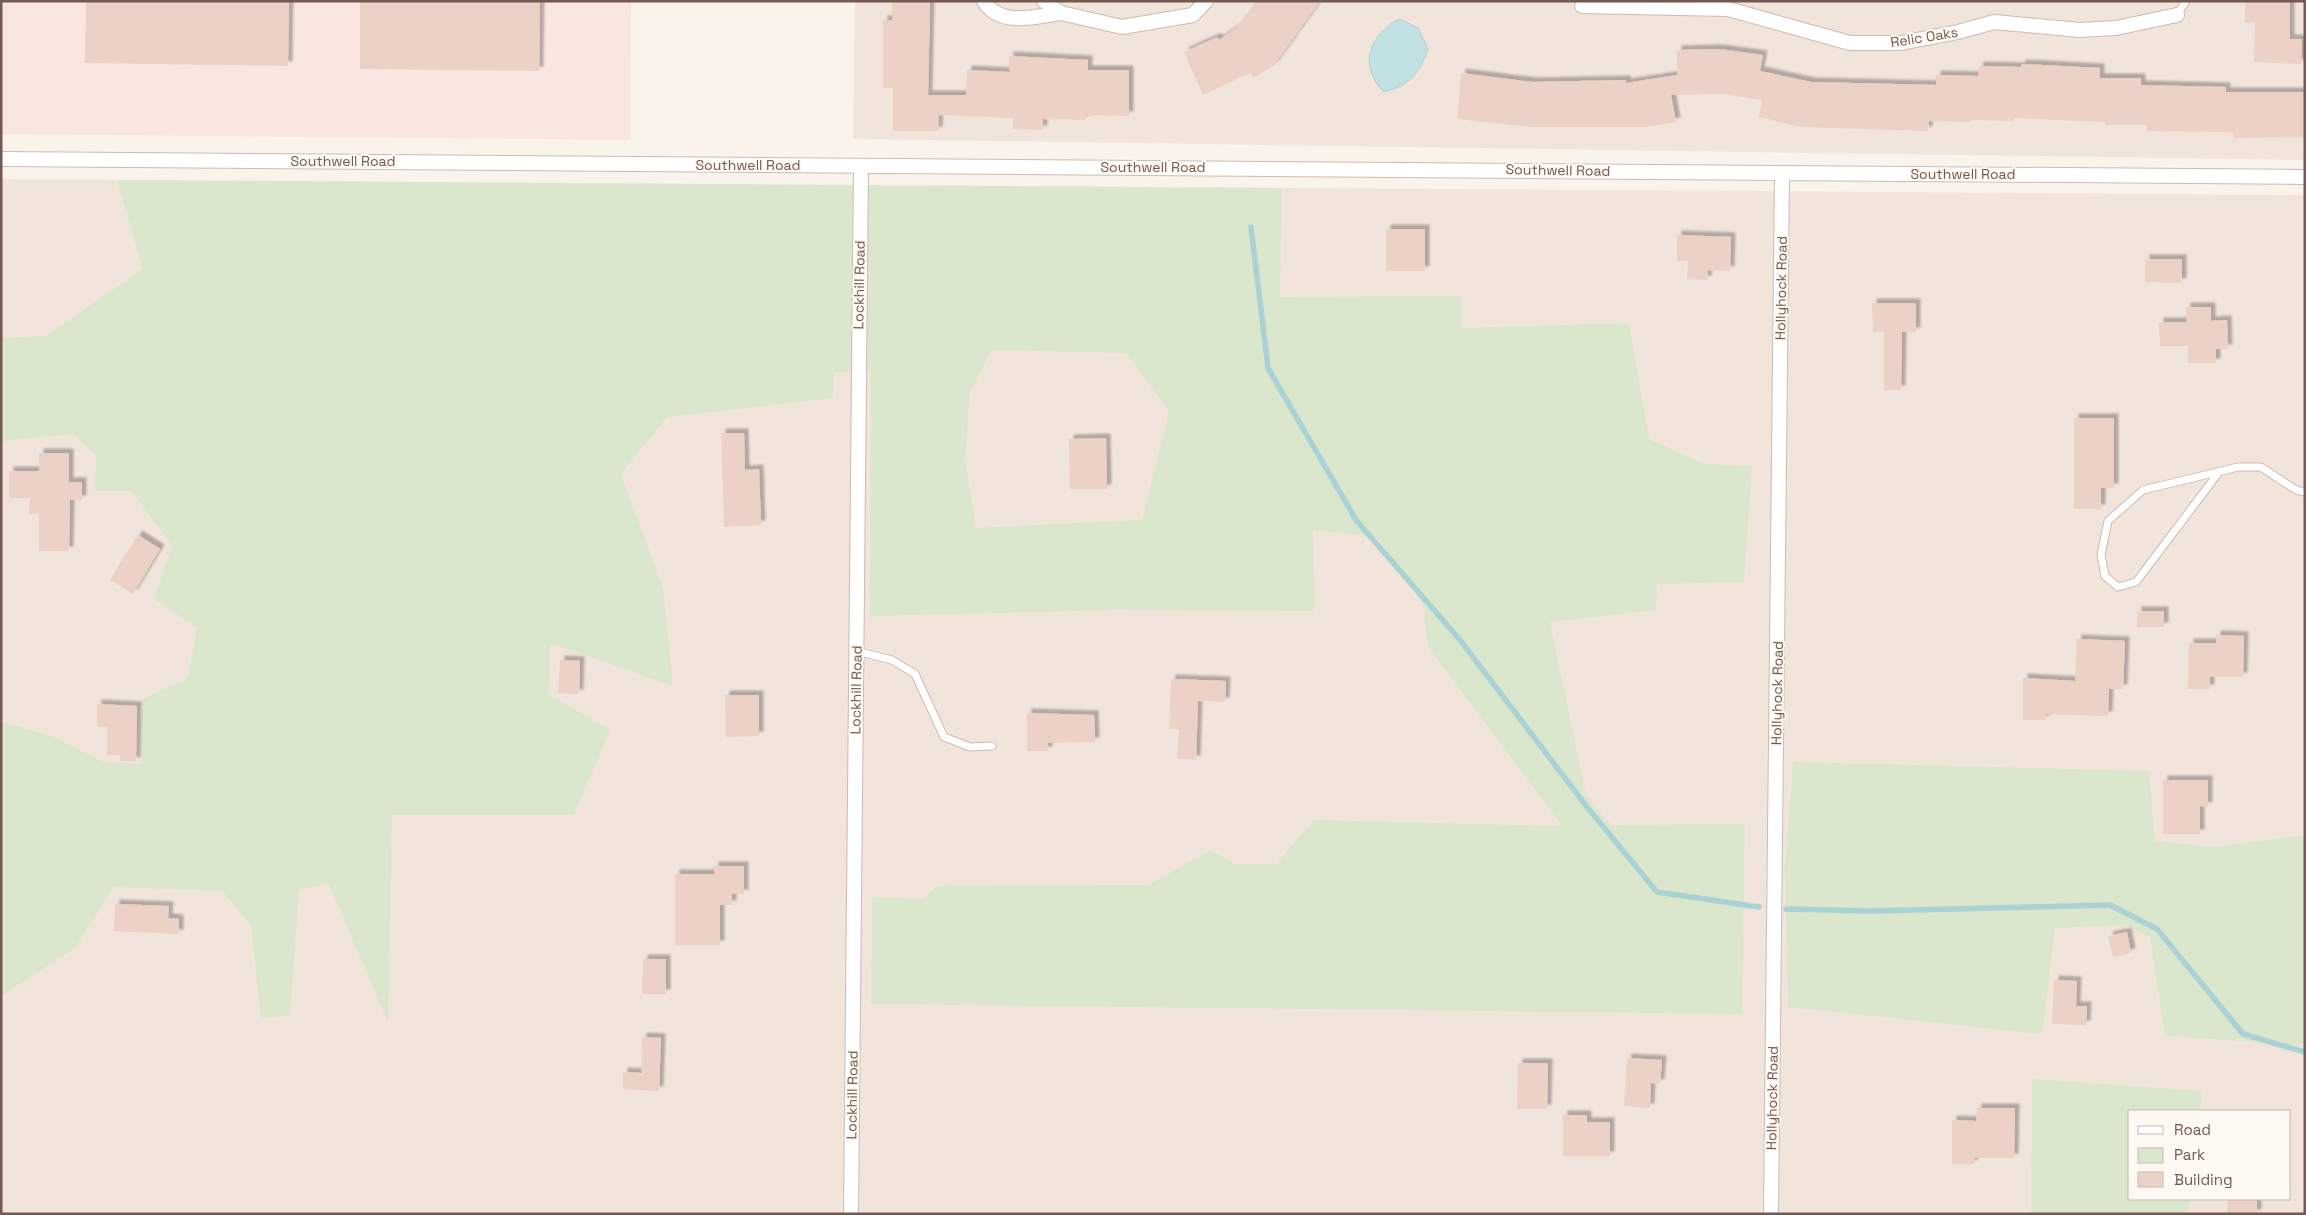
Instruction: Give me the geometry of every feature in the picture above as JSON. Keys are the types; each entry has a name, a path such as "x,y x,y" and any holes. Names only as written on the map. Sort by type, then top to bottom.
{"street":[{"path":"984,1 994,13 1006,18 1060,13 1122,27 1193,15 1206,1"},
{"path":"1044,1 1060,13"},
{"name":"Relic Oaks","path":"1582,6 1706,5 1728,9 1850,43 1901,43 1958,32 1994,22 2079,30 2116,28 2177,16"},
{"name":"Southwell Road","path":"1,159 2305,177"},
{"name":"Lockhill Road","path":"851,1214 861,166"},
{"name":"Hollyhock Road","path":"1771,1214 1782,173"}],"lane":[{"path":"2177,16 2186,1"},
{"path":"2220,472 2136,582 2118,587 2105,576 2101,555 2108,521 2143,490 2238,466 2261,467 2296,490 2305,492"},
{"path":"856,651 892,660 915,674 944,736 970,747 992,746"}],"shaded area":[{"path":"1,1 631,1 630,140 1,134"},
{"path":"855,1 2305,1 2305,160 853,139"},
{"path":"1,179 2305,195 2305,1214 1,1214"}],"green space":[{"path":"117,180 1282,188 1280,297 1461,296 1461,328 1629,323 1649,439 1704,464 1752,466 1744,582 1657,584 1656,610 1550,622 1586,795 1611,825 1745,824 1742,1014 871,1004 872,897 925,899 936,886 1149,885 1210,850 1235,864 1276,864 1314,820 1562,826 1428,647 1423,605 1377,537 1313,530 1315,611 1116,610 870,616 871,371 834,372 833,398 667,417 621,474 663,588 673,686 550,643 549,694 610,730 574,815 392,815 388,1022 329,884 299,889 290,1015 261,1019 251,925 222,891 114,887 75,948 1,996 1,722 52,736 104,762 141,764 141,700 188,678 197,628 154,599 172,545 131,491 95,491 96,455 73,434 1,441 1,338 46,336 143,269","holes":["992,350 1126,353 1169,411 1142,520 976,528 965,459 970,392"]},
{"path":"1793,762 2149,771 2155,841 2214,847 2305,835 2305,1045 2165,1036 2150,937 2127,925 2055,928 2042,1034 1788,1007 1785,867"},
{"path":"2032,1079 2202,1091 2200,1110 2128,1110 2128,1200 2191,1200 2186,1214 2031,1214"}],"water":[{"path":"1399,19 1418,28 1428,49 1417,72 1407,82 1384,92 1371,72 1370,52 1380,34"}],"building":[{"path":"86,1 289,1 288,66 85,63"},
{"path":"360,1 540,1 539,71 360,69"},
{"path":"892,1 930,1 928,95 966,95 967,70 1009,72 1009,56 1088,60 1088,70 1129,70 1129,116 1087,115 1086,120 1043,119 1043,130 1013,129 1013,118 939,115 938,131 893,131 893,88 883,88 883,20 892,20"},
{"path":"1257,1 1320,1 1274,65 1253,78 1250,73 1203,95 1184,52 1217,37 1219,40 1236,28"},
{"path":"2245,1 2290,1 2290,39 2302,39 2301,64 2254,62 2255,22 2245,23"},
{"path":"1719,49 1763,55 1760,71 1811,82 1936,85 1936,75 1978,76 1979,66 2021,67 2021,64 2100,68 2100,78 2141,78 2141,85 2226,87 2226,92 2305,92 2305,137 2233,138 2233,132 2147,131 2147,125 2105,125 2105,122 2014,118 2014,121 1929,121 1928,131 1801,127 1759,117 1762,100 1724,94 1671,95 1676,122 1645,127 1530,127 1457,119 1461,73 1533,82 1626,80 1626,83 1677,75 1677,50"},
{"path":"1386,229 1425,229 1425,271 1386,271"},
{"path":"1677,235 1731,237 1730,271 1708,270 1707,280 1687,279 1688,261 1677,261"},
{"path":"2145,259 2182,259 2182,283 2145,282"},
{"path":"1872,303 1916,303 1916,332 1902,332 1901,390 1884,390 1884,332 1873,332"},
{"path":"2186,307 2211,307 2211,321 2227,320 2228,349 2216,349 2216,363 2188,363 2188,346 2160,346 2159,322 2186,322"},
{"path":"2074,418 2114,418 2114,488 2101,488 2101,509 2074,509"},
{"path":"721,433 744,433 745,470 759,469 761,525 724,527"},
{"path":"1106,438 1107,489 1070,489 1069,439"},
{"path":"39,453 69,453 69,482 82,482 82,500 70,500 69,551 39,551 39,514 29,514 30,498 9,498 9,471 39,471"},
{"path":"138,535 160,549 133,594 110,580"},
{"path":"2137,611 2164,611 2164,627 2137,627"},
{"path":"2216,635 2244,636 2243,677 2210,677 2210,689 2188,689 2189,643 2216,643"},
{"path":"2077,639 2125,641 2123,689 2109,689 2108,716 2045,714 2046,720 2023,720 2023,678 2075,681"},
{"path":"560,660 580,661 579,694 558,693"},
{"path":"1171,679 1226,681 1225,702 1198,701 1196,760 1177,759 1179,729 1169,729"},
{"path":"725,695 759,695 759,736 726,737"},
{"path":"97,704 137,706 136,762 120,761 120,755 107,755 107,727 97,727"},
{"path":"1027,713 1094,715 1095,742 1048,743 1048,751 1027,751"},
{"path":"2163,780 2208,780 2208,807 2200,806 2200,834 2163,834"},
{"path":"714,866 744,866 744,894 732,894 732,905 720,905 720,945 675,945 675,874 714,874"},
{"path":"115,904 169,906 168,918 179,919 179,934 114,931"},
{"path":"2127,932 2131,953 2113,957 2108,936"},
{"path":"643,959 666,959 666,994 642,994"},
{"path":"2054,980 2077,981 2076,1006 2087,1006 2086,1025 2052,1024"},
{"path":"642,1037 661,1038 659,1091 623,1089 623,1072 641,1073"},
{"path":"1627,1058 1662,1060 1660,1084 1651,1083 1650,1108 1624,1106"},
{"path":"1518,1063 1548,1063 1547,1109 1517,1109"},
{"path":"1977,1108 2015,1108 2014,1158 1974,1158 1974,1164 1952,1164 1952,1120 1976,1121"},
{"path":"1563,1115 1587,1115 1587,1122 1610,1122 1610,1156 1563,1156"},
{"path":"2228,1200 2257,1200 2257,1214 2227,1214"}],"waterway":[{"path":"1251,227 1268,368 1356,520 1460,640 1587,807 1657,892 1759,907"},
{"path":"1786,909 1870,911 2110,905 2157,929 2243,1034 2305,1052"}]}
